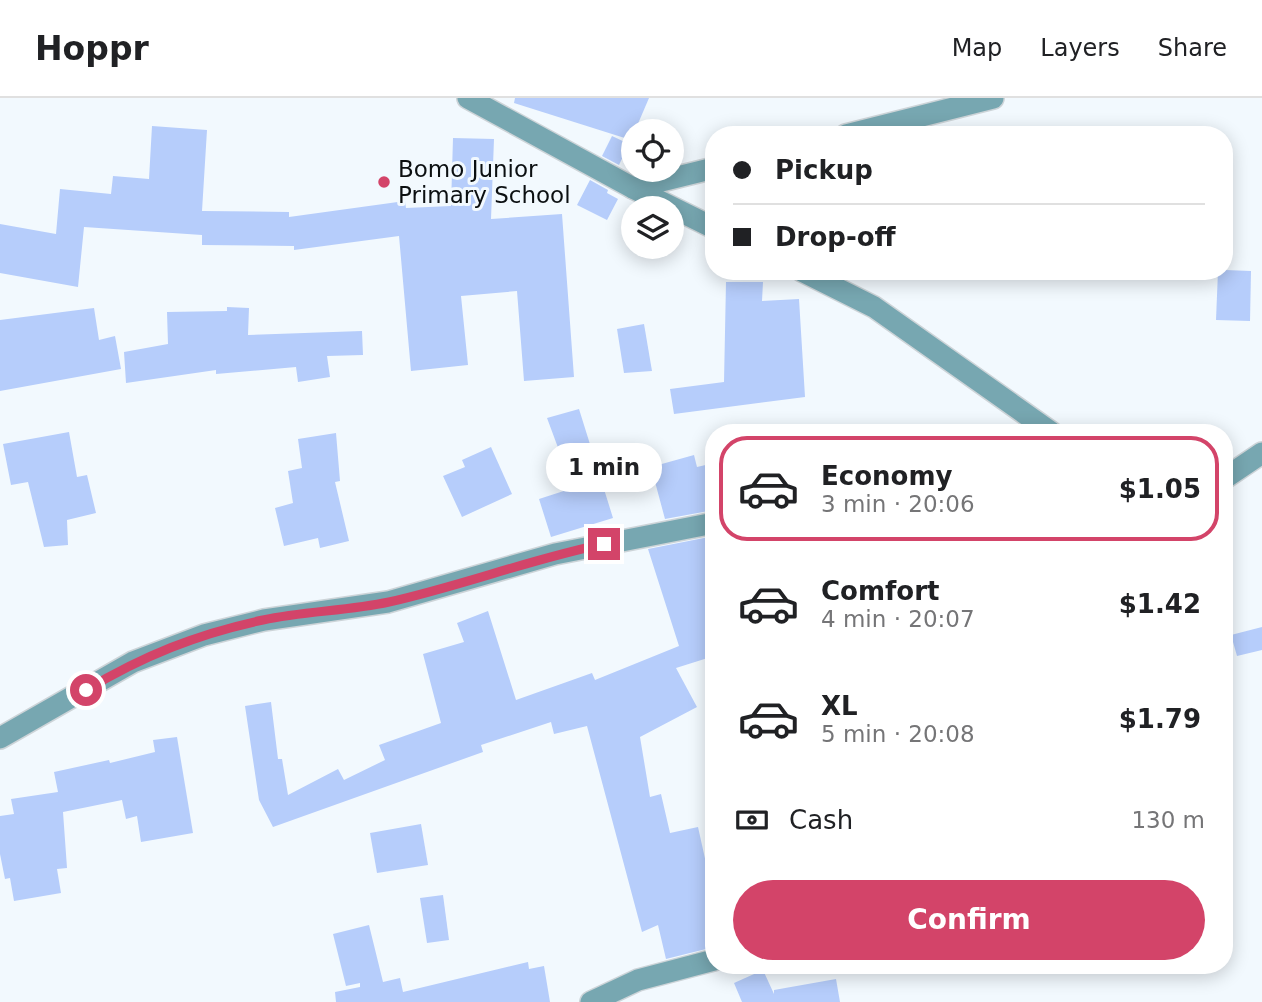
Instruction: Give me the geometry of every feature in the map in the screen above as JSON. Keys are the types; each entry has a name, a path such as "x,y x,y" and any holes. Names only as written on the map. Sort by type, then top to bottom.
{"street":[{"path":"468,98 633,188 705,224"},
{"path":"882,126 993,98"},
{"path":"633,188 705,170"},
{"path":"820,280 874,307 1040,424"},
{"path":"1233,473 1262,453"},
{"path":"0,737 133,662 204,635 264,620 388,602 555,554 705,525"},
{"path":"591,1002 638,980 705,962"}],"building":[{"path":"515,98 649,98 640,119 621,119 621,137 514,103"},
{"path":"152,126 207,130 202,211 289,212 289,217 405,201 406,208 451,206 453,138 494,139 491,219 562,214 574,377 524,381 517,291 461,296 468,365 411,371 399,236 294,250 294,246 202,245 202,235 84,227 78,287 0,273 0,224 56,234 60,189 111,194 113,176 149,179"},
{"path":"612,136 621,140 619,165 602,156"},
{"path":"590,180 618,199 607,220 577,205"},
{"path":"1233,270 1251,271 1250,321 1216,320 1218,280 1233,280"},
{"path":"726,282 763,282 762,301 799,299 805,397 674,414 670,389 724,382"},
{"path":"227,307 249,308 248,335 362,331 363,355 327,356 330,377 298,382 296,367 216,374 216,370 126,383 124,352 168,344 167,312 227,311"},
{"path":"94,308 99,340 115,336 121,369 0,391 0,320"},
{"path":"644,324 652,371 624,373 617,329"},
{"path":"579,409 613,518 551,537 539,499 573,488 547,418"},
{"path":"69,432 77,477 87,475 96,513 67,520 68,545 44,547 28,482 11,485 3,444"},
{"path":"336,433 340,481 335,482 349,541 320,548 318,538 284,546 275,508 293,503 288,471 302,468 298,439"},
{"path":"491,447 512,494 462,517 443,476 465,467 462,460"},
{"path":"694,455 697,467 705,465 705,512 665,519 651,467"},
{"path":"705,538 705,659 676,668 697,707 640,737 650,797 661,794 670,833 698,827 705,858 705,949 666,959 658,925 642,932 587,726 554,734 551,722 481,745 483,752 273,827 259,800 245,706 271,702 278,759 282,759 288,795 338,769 344,780 385,760 379,745 441,723 423,654 464,642 457,623 488,611 516,700 592,673 595,680 679,646 648,549"},
{"path":"1262,627 1262,650 1237,656 1233,634"},
{"path":"177,737 193,833 141,842 137,816 126,819 122,800 63,812 67,868 57,869 61,893 14,901 10,878 5,879 0,854 0,816 14,814 11,799 58,792 54,772 155,752 153,740"},
{"path":"421,824 428,865 377,873 370,833"},
{"path":"443,895 449,940 427,943 420,898"},
{"path":"369,925 383,982 400,978 403,992 528,962 529,969 544,966 550,1002 336,1002 335,992 360,987 360,983 346,986 333,934"},
{"path":"754,974 765,974 774,994 774,990 836,979 840,1002 742,1002 734,983"}],"place":[{"name":"Bomo Junior Primary School","path":"384,182"}],"route":[{"path":"86,690 133,662 204,635 264,620 388,602 555,554 604,544"}]}
